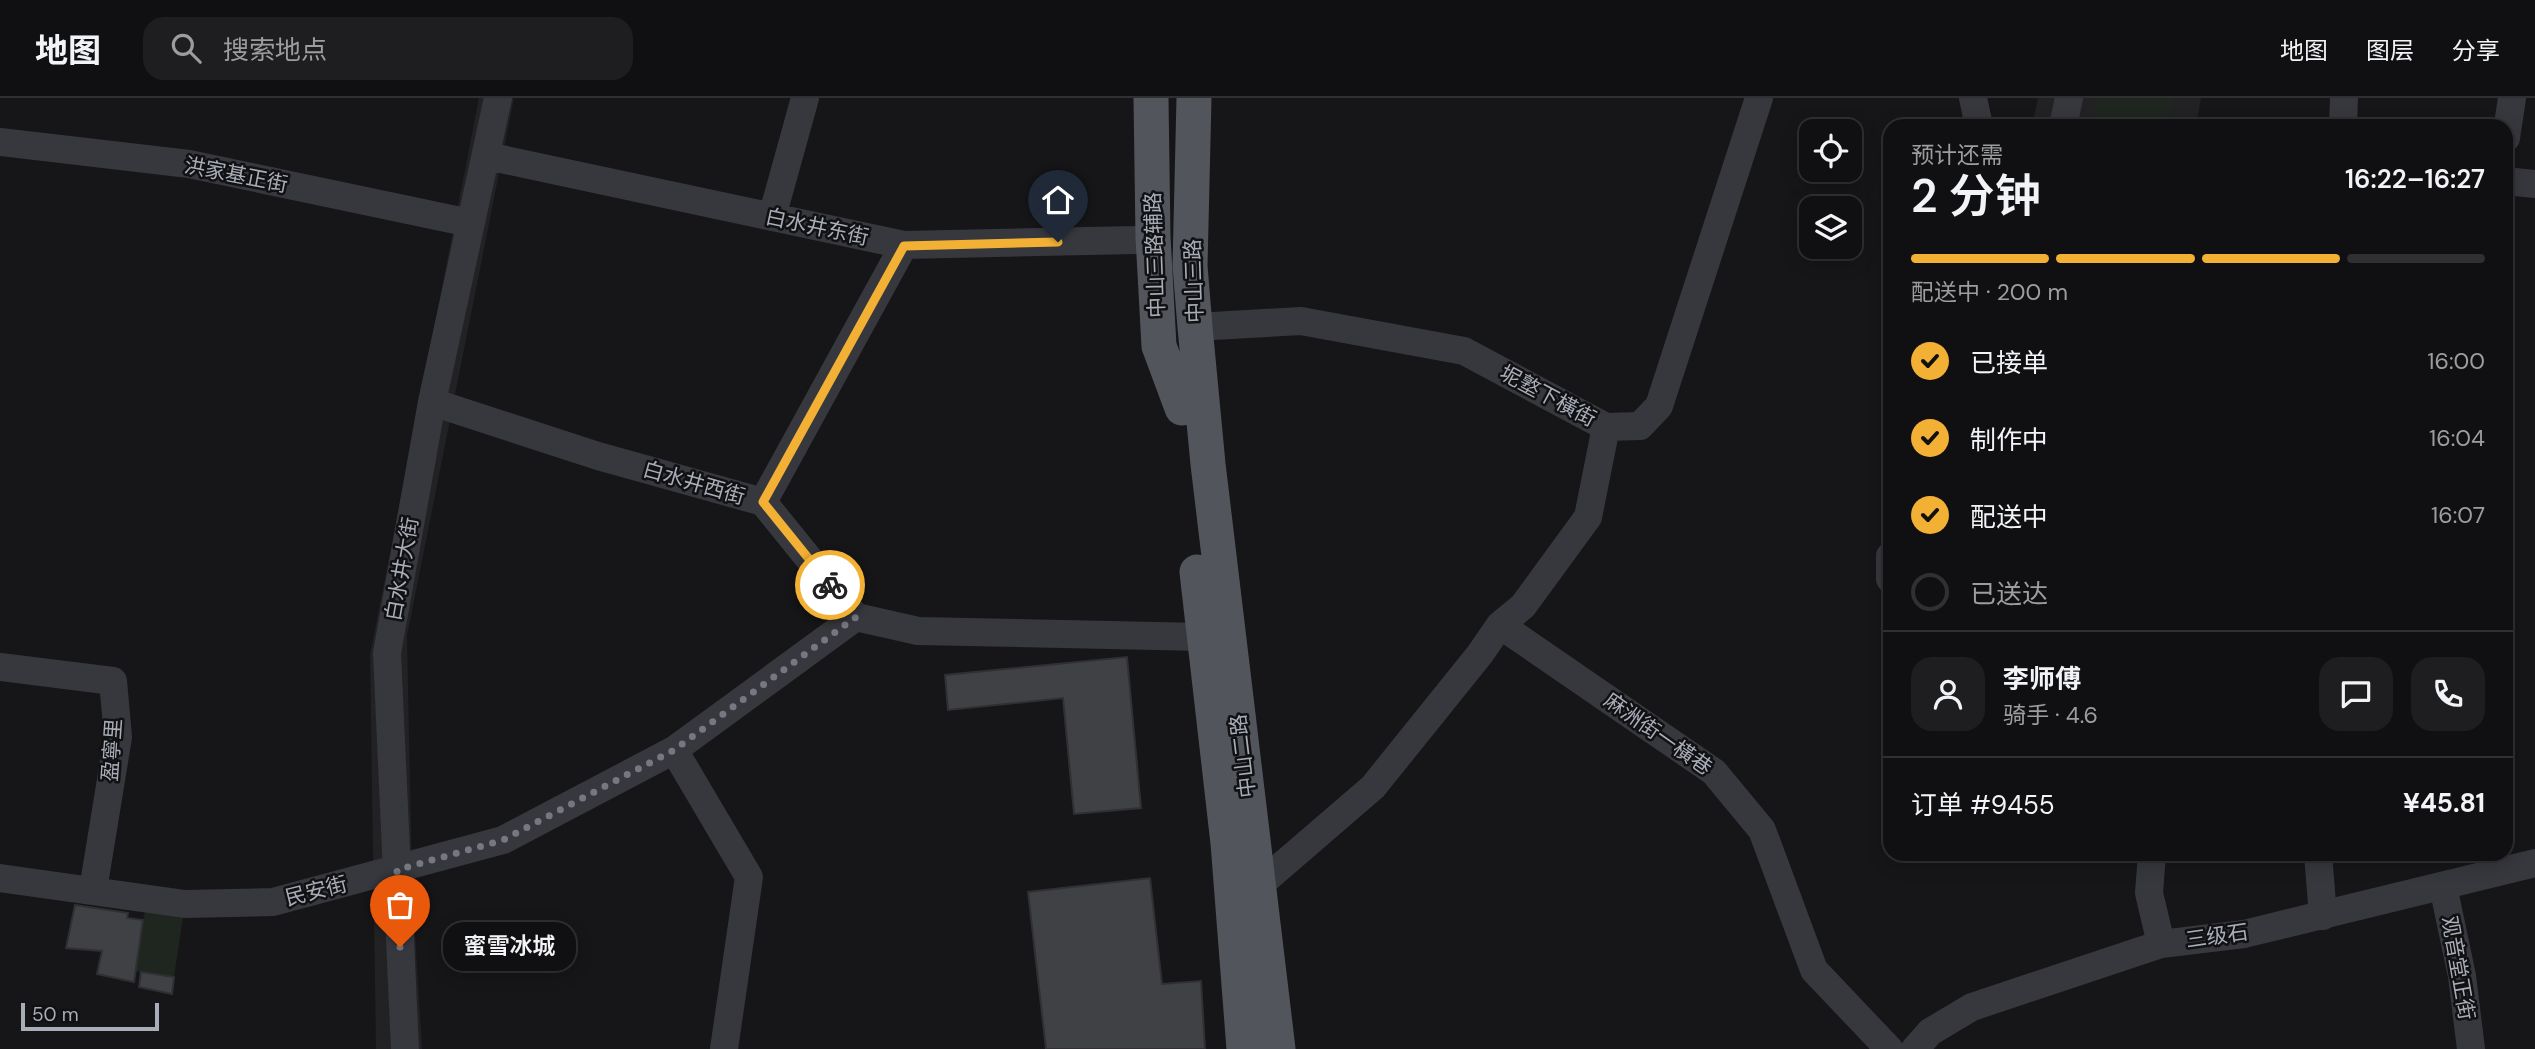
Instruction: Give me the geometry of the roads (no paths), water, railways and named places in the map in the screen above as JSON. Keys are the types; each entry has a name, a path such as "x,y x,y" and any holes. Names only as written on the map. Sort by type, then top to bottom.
{"main road":[{"name":"中山三路辅路","path":"1152,98 1153,237 1158,346 1182,408"},
{"name":"中山三路","path":"1174,98 1174,266 1182,408 1197,464"},
{"name":"中山三路","path":"1194,98 1190,266 1195,327 1197,464"},
{"name":"中山三路辅路","path":"1190,266 1208,221 1214,98"},
{"name":"中山二路","path":"1197,464 1203,637 1228,843 1244,1049"},
{"name":"中山二路","path":"1197,464 1258,886 1278,1049"}],"street":[{"name":"白水井大街","path":"405,1049 387,653 432,402 498,98"},
{"path":"772,217 805,98"},
{"name":"坭墪下橫街","path":"1195,327 1301,321 1464,351 1606,427 1640,426 1659,406 1759,98"},
{"path":"1973,98 1978,119"},
{"path":"2064,119 2069,98"},
{"path":"2343,119 2344,98"},
{"path":"2509,119 2512,98"},
{"name":"洪家基正街","path":"0,142 188,164 470,223"},
{"name":"白水井东街","path":"487,156 904,246 1135,240 1153,237"},
{"path":"2513,182 2535,184"},
{"path":"763,502 904,246"},
{"name":"白水井西街","path":"432,402 598,456 763,502 856,617"},
{"path":"1258,886 1373,787 1480,654 1500,625 1523,606 1588,517 1606,427"},
{"path":"856,617 918,631 1203,637"},
{"name":"民安街","path":"0,878 185,904 272,902 503,840 674,750 856,617"},
{"name":"麻洲街一橫巷","path":"1500,625 1714,772 1762,830 1814,970 1889,1049"},
{"name":"盈寧里","path":"0,667 113,681 118,737 93,890"},
{"path":"674,750 749,877 724,1049"},
{"path":"2151,861 2149,892 2161,944"},
{"path":"2319,861 2323,916"},
{"name":"三级石","path":"1915,1049 1930,1032 1972,1007 2161,944 2244,934 2535,863"},
{"name":"观音堂正街","path":"2443,886 2462,976 2471,1049"}],"place":[{"name":"蜜雪冰城","path":"400,947"}]}
